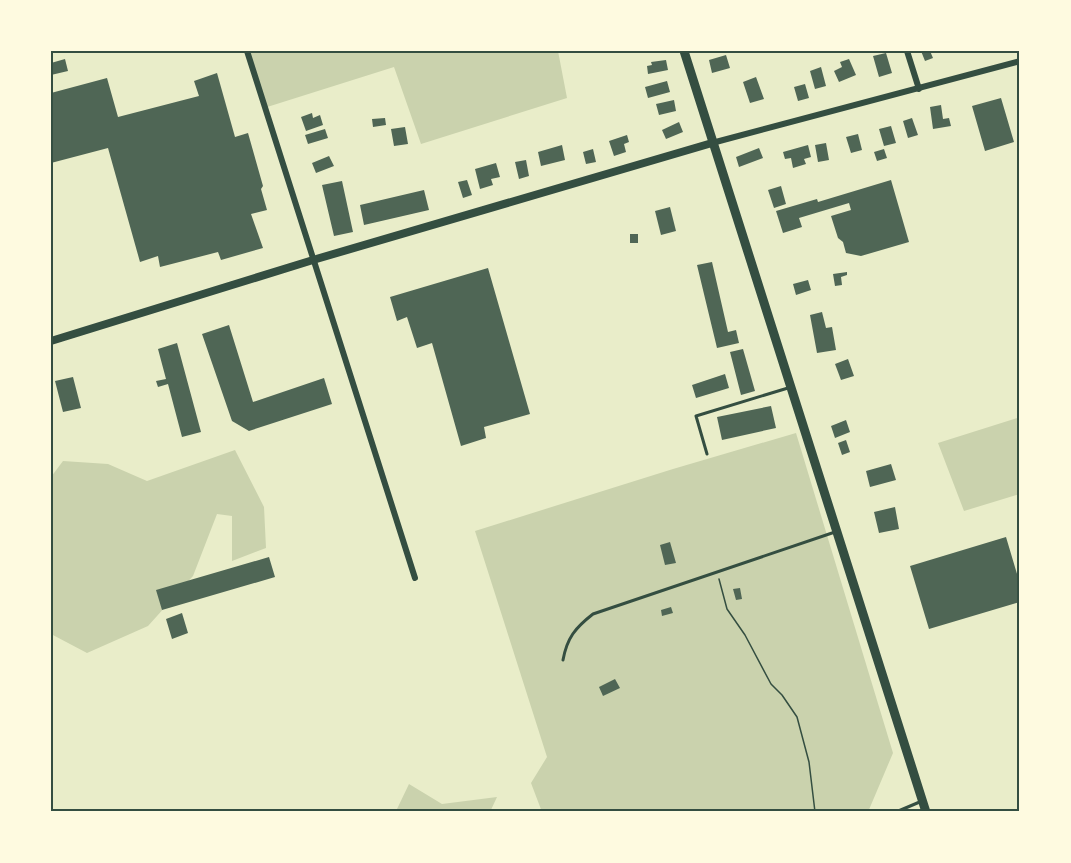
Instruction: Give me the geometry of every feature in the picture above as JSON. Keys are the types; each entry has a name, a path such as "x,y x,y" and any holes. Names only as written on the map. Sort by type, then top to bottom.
{"main road":[{"path":"684,51 926,812"}],"street":[{"path":"247,51 415,578"},
{"path":"907,51 919,89"},
{"path":"51,341 313,260 712,143 1020,61"}],"lane":[{"path":"707,454 696,416 790,388"},
{"path":"563,660 565,649 577,627 593,615 836,532"},
{"path":"896,812 922,801"}],"path":[{"path":"717,572 727,609 745,635 771,684 782,695 797,717 809,762 815,812"}],"green space":[{"path":"246,51 558,51 567,98 421,144 394,67 264,108"},
{"path":"1020,417 1020,494 964,511 938,443"},
{"path":"796,433 893,753 868,812 542,812 531,783 547,757 475,531"},
{"path":"235,450 264,507 266,548 232,561 232,516 217,514 193,576 148,626 87,653 51,634 51,477 63,461 108,464 147,481"},
{"path":"409,784 442,804 497,797 490,812 388,812 397,809"}],"building":[{"path":"921,51 930,51 933,58 925,61"},
{"path":"886,53 892,73 879,77 873,56"},
{"path":"726,55 730,68 712,73 709,60"},
{"path":"65,59 68,71 51,75 51,63"},
{"path":"849,59 856,75 839,82 834,71 842,67 840,62"},
{"path":"666,60 668,70 648,74 647,66 652,65 651,62"},
{"path":"821,67 826,86 815,89 810,71"},
{"path":"217,73 235,137 248,133 263,186 261,189 267,210 251,214 263,248 221,260 218,252 160,267 158,256 140,262 108,148 51,163 51,93 107,78 118,117 199,96 194,81"},
{"path":"756,77 764,99 750,103 743,82"},
{"path":"667,81 670,92 648,98 645,87"},
{"path":"805,84 809,98 798,101 794,87"},
{"path":"1001,98 1014,142 985,151 972,106"},
{"path":"674,100 676,111 659,115 656,104"},
{"path":"941,105 943,119 949,118 951,126 933,129 930,107"},
{"path":"312,113 313,118 320,115 323,125 306,131 301,117"},
{"path":"385,118 386,125 373,127 372,119"},
{"path":"912,118 918,135 908,138 903,121"},
{"path":"679,122 683,132 666,139 662,130"},
{"path":"891,126 896,143 884,146 879,129"},
{"path":"405,127 408,144 394,146 391,129"},
{"path":"325,129 328,138 308,144 305,135"},
{"path":"858,134 862,150 851,153 846,137"},
{"path":"627,135 629,142 624,144 626,152 614,156 609,141"},
{"path":"826,143 829,160 818,162 815,145"},
{"path":"562,145 565,160 541,166 538,152"},
{"path":"808,145 811,157 804,159 806,164 793,168 791,158 785,159 783,152"},
{"path":"759,148 763,158 739,167 736,157"},
{"path":"593,149 596,162 586,164 583,152"},
{"path":"884,149 887,158 877,161 874,152"},
{"path":"329,156 334,166 316,173 312,163"},
{"path":"526,160 529,176 519,179 515,162"},
{"path":"496,163 500,177 491,179 493,185 480,189 475,169"},
{"path":"467,180 472,195 463,198 458,182"},
{"path":"891,180 909,242 861,256 846,253 831,216 851,210 849,203 799,218 802,227 783,233 776,211 817,199 818,202"},
{"path":"342,181 353,232 334,236 322,185"},
{"path":"781,186 786,204 774,208 768,190"},
{"path":"424,190 429,210 364,225 360,205"},
{"path":"670,207 676,231 661,235 655,211"},
{"path":"630,234 638,234 638,243 630,243"},
{"path":"712,262 728,332 736,330 739,343 717,348 697,265"},
{"path":"488,268 530,414 484,427 486,438 461,446 432,343 417,348 407,317 397,321 390,297"},
{"path":"847,272 847,275 841,277 842,285 835,286 833,274"},
{"path":"808,280 811,290 796,295 793,284"},
{"path":"822,312 826,328 832,327 836,350 817,353 810,315"},
{"path":"229,325 253,402 324,378 332,404 249,431 232,421 202,334"},
{"path":"177,343 201,432 182,437 168,384 158,387 156,381 166,379 158,349"},
{"path":"743,349 755,391 741,395 730,352"},
{"path":"848,359 854,376 841,380 835,364"},
{"path":"725,374 729,388 696,398 692,385"},
{"path":"73,377 81,408 63,412 55,381"},
{"path":"771,406 776,428 722,440 717,417"},
{"path":"846,420 850,432 835,438 831,426"},
{"path":"846,440 850,452 842,455 838,443"},
{"path":"891,464 896,480 870,487 866,471"},
{"path":"895,507 899,529 879,533 874,512"},
{"path":"1006,537 1020,584 1020,602 929,629 910,566"},
{"path":"670,542 676,563 665,565 660,545"},
{"path":"269,557 275,577 162,610 156,590"},
{"path":"740,588 742,599 736,600 733,589"},
{"path":"671,607 673,613 662,616 661,610"},
{"path":"182,613 188,633 172,639 166,619"},
{"path":"615,679 620,688 603,696 599,687"}]}
